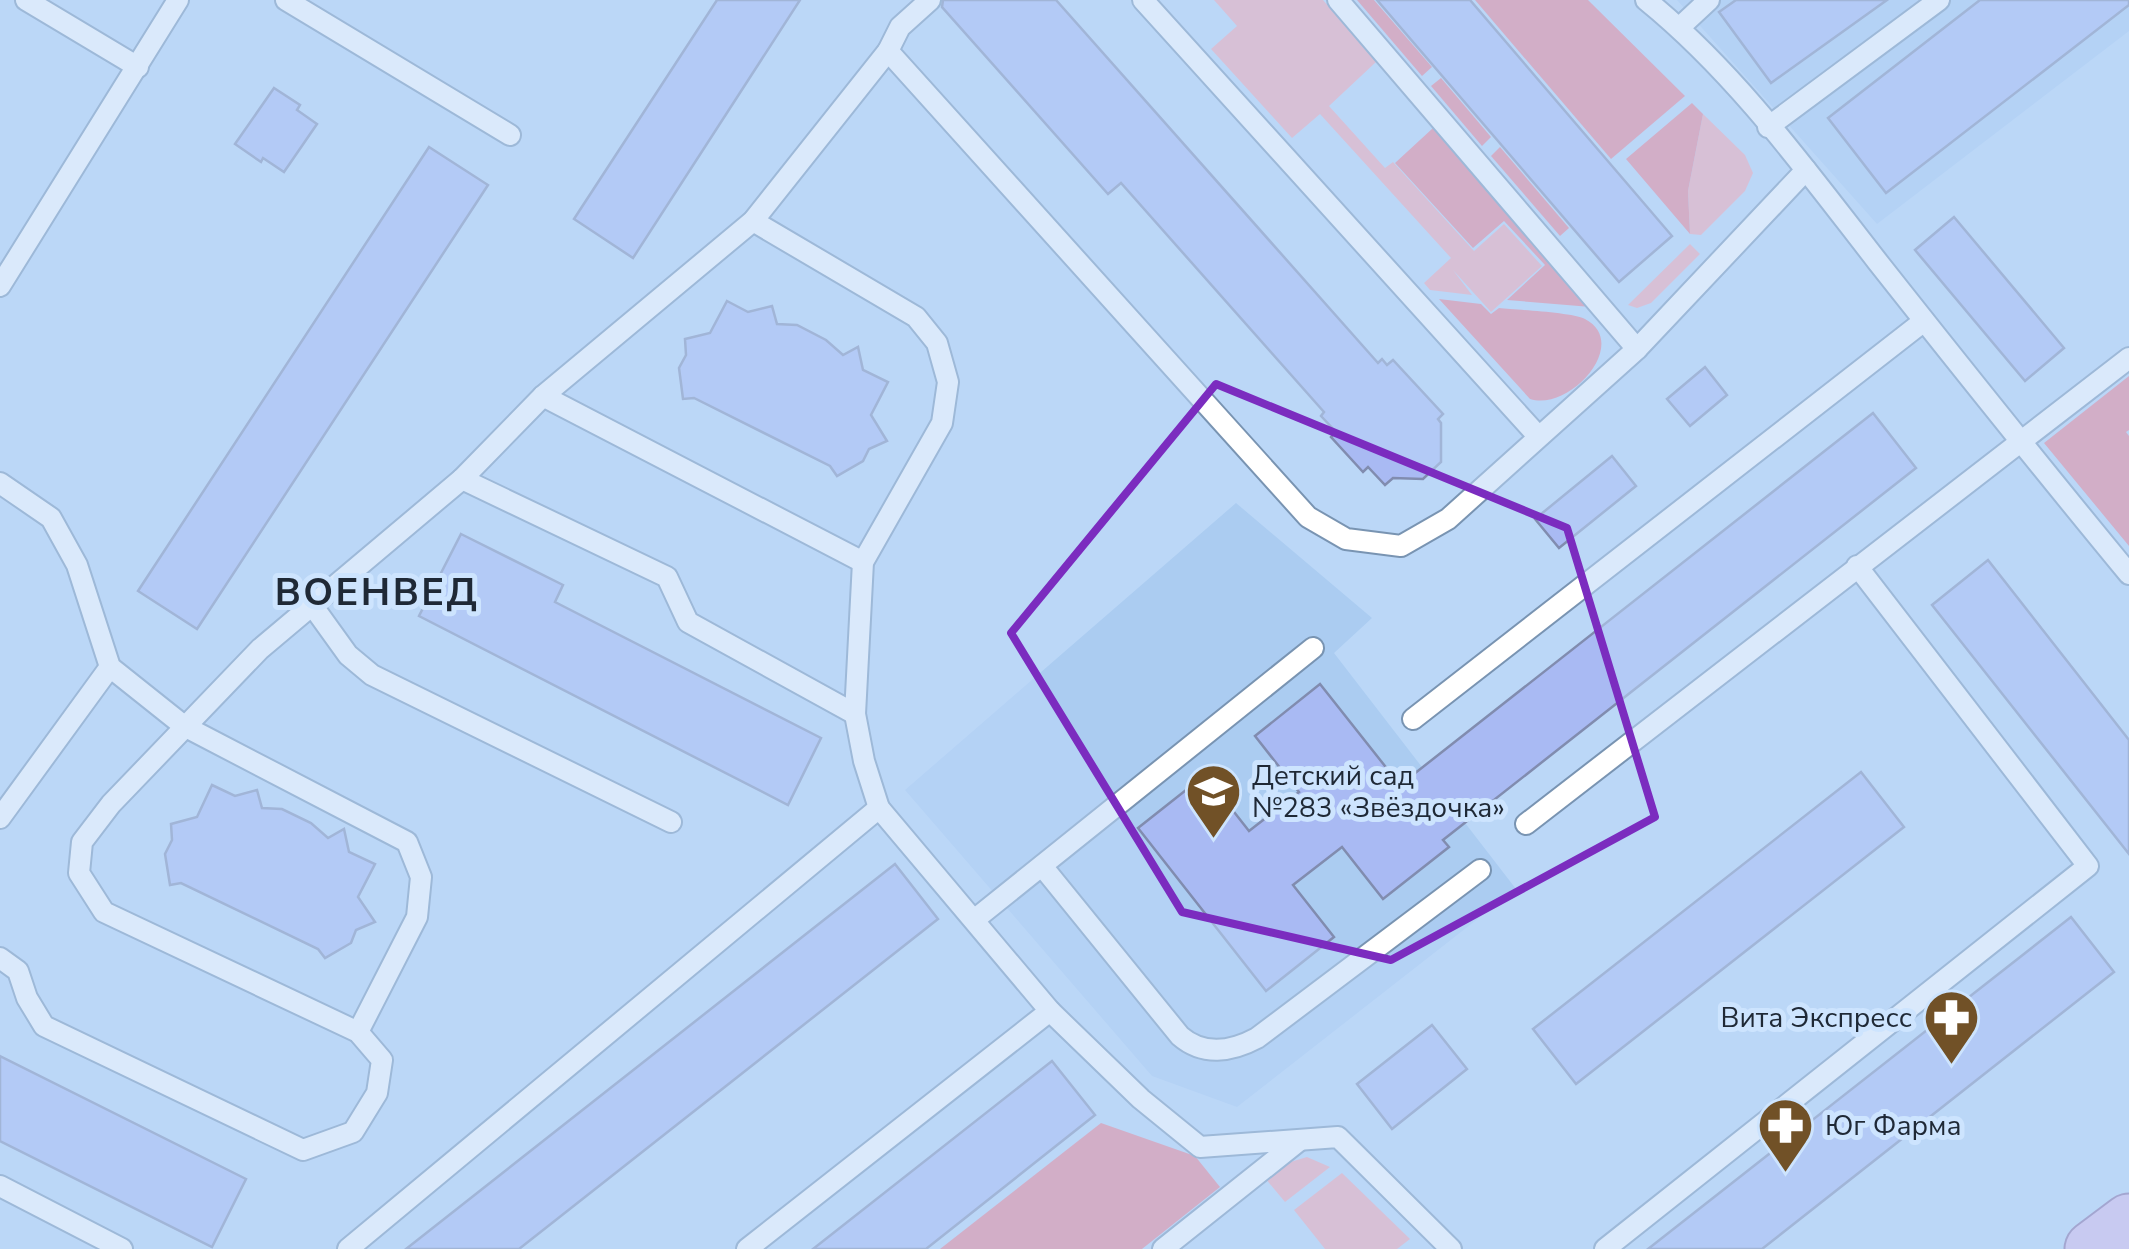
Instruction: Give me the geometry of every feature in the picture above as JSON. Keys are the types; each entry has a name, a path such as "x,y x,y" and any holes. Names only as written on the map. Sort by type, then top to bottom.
{"main road":[{"path":"2093,1249 2129,1222"}],"lane":[{"path":"26,0 138,67"},
{"path":"0,286 178,0"},
{"path":"286,0 510,136"},
{"path":"0,958 18,971 27,998 44,1026 303,1150 353,1132 377,1093 382,1060 358,1032 104,912 79,873 82,842 111,804 260,649 462,479 543,396 753,221 888,50 900,27 930,0"},
{"path":"1142,0 1538,436"},
{"path":"1338,0 1637,349"},
{"path":"1646,0 1680,28 1806,170 2129,574"},
{"path":"1680,28 1709,0"},
{"path":"1768,127 1939,0"},
{"path":"888,50 1308,518 1346,539 1402,546 1448,519 1637,349 1806,170"},
{"path":"753,221 916,318 938,343 948,382 942,423 863,562 855,714 864,762 879,808 1050,1011 1142,1099 1200,1147 1338,1137 1451,1249"},
{"path":"1414,719 1924,321"},
{"path":"1526,824 2129,358"},
{"path":"543,396 863,562"},
{"path":"462,479 667,577 688,622 855,714"},
{"path":"0,483 51,518 77,565 110,668 184,726 407,842 421,877 417,918 358,1032"},
{"path":"1605,1249 2088,866 1857,566"},
{"path":"312,605 348,654 372,675 671,822"},
{"path":"974,920 1313,648"},
{"path":"0,818 110,668"},
{"path":"348,1249 879,808"},
{"path":"1042,866 1180,1036 1201,1049 1224,1050 1258,1038 1480,870"},
{"path":"748,1249 1050,1011"},
{"path":"1164,1249 1300,1140"},
{"path":"0,1186 122,1249"}],"highlighted area":[{"path":"1216,384 1567,528 1655,817 1391,960 1182,912 1011,633"}],"shaded area":[{"path":"1214,0 1323,0 1376,62 1329,106 1385,168 1393,162 1474,251 1504,224 1542,266 1491,312 1453,270 1472,295 1430,290 1424,283 1451,258 1320,114 1292,138 1211,49 1237,26"},
{"path":"1357,0 1374,0 1432,67 1422,76"},
{"path":"1475,0 1588,0 1685,96 1611,159"},
{"path":"1677,0 2129,0 2129,31 1877,224"},
{"path":"1441,78 1491,137 1482,146 1431,86"},
{"path":"1692,103 1703,114 1688,191 1690,234 1626,159"},
{"path":"1703,114 1745,155 1753,173 1745,191 1701,235 1690,234 1688,191"},
{"path":"1433,128 1591,307 1507,300 1545,265 1504,221 1473,248 1395,163"},
{"path":"1500,147 1569,228 1560,236 1491,156"},
{"path":"1690,244 1700,254 1651,303 1637,308 1628,305"},
{"path":"1439,299 1481,304 1491,314 1499,308 1585,319 1597,330 1601,343 1598,358 1577,386 1546,400 1530,399"},
{"path":"2129,376 2126,432 2129,546 2044,443"},
{"name":"Детский сад №283 «Звёздочка»","path":"1236,503 1372,618 1334,653 1516,889 1237,1107 1152,1076 905,790"},
{"path":"1101,1123 1195,1156 1220,1187 1142,1249 940,1249"},
{"path":"1307,1157 1330,1167 1285,1202 1265,1178 1287,1163"},
{"path":"1342,1173 1410,1239 1397,1249 1325,1249 1294,1210"}],"building":[{"path":"717,0 800,0 633,258 574,219"},
{"path":"943,0 1056,0 1378,363 1382,359 1387,365 1393,360 1443,414 1438,419 1441,462 1423,479 1393,478 1385,485 1368,467 1363,472 1331,437 1336,432 1321,416 1324,412 1121,183 1108,194 942,7"},
{"path":"1377,0 1470,0 1672,236 1619,282"},
{"path":"1736,0 1887,0 1771,83 1719,12"},
{"path":"1980,0 2129,0 2129,5 1886,193 1828,118"},
{"path":"274,88 300,105 297,110 317,124 284,172 235,144"},
{"path":"429,147 488,185 197,629 138,591"},
{"path":"1954,217 2064,348 2025,381 1915,250"},
{"path":"727,301 748,312 772,306 777,324 797,325 826,340 843,355 858,347 863,370 888,382 871,415 887,441 869,449 863,461 837,476 830,466 694,398 683,399 679,368 686,355 685,339 710,333"},
{"path":"1705,367 1727,395 1690,426 1667,399"},
{"path":"1873,413 1916,468 1443,840 1449,847 1383,899 1342,847 1293,885 1334,937 1266,991 1138,828 1205,775 1249,831 1299,792 1255,736 1320,684 1400,785"},
{"path":"1612,456 1636,486 1559,548 1535,519"},
{"path":"461,534 563,585 555,602 821,738 788,805 419,616"},
{"path":"1988,560 2129,740 2129,854 1932,605"},
{"path":"1861,772 1904,827 1576,1084 1533,1029"},
{"path":"212,785 235,796 257,790 262,808 282,809 311,823 328,838 344,829 349,852 375,864 358,897 375,922 356,930 351,943 325,958 318,949 181,883 170,885 165,854 172,840 171,824 197,817"},
{"path":"895,864 938,919 519,1249 406,1249"},
{"path":"2071,917 2114,972 1762,1249 1648,1249"},
{"path":"1432,1025 1467,1069 1392,1129 1357,1084"},
{"path":"0,1056 246,1179 212,1247 0,1141"},
{"path":"1052,1061 1095,1115 926,1249 813,1249"}],"place":[{"name":"Детский сад №283 «Звёздочка»","path":"1213,840"},
{"name":"Вита Экспресс","path":"1951,1066"},
{"name":"Юг Фарма","path":"1786,1174"}],"district":[{"name":"ВОЕНВЕД","path":"377,592"}]}
